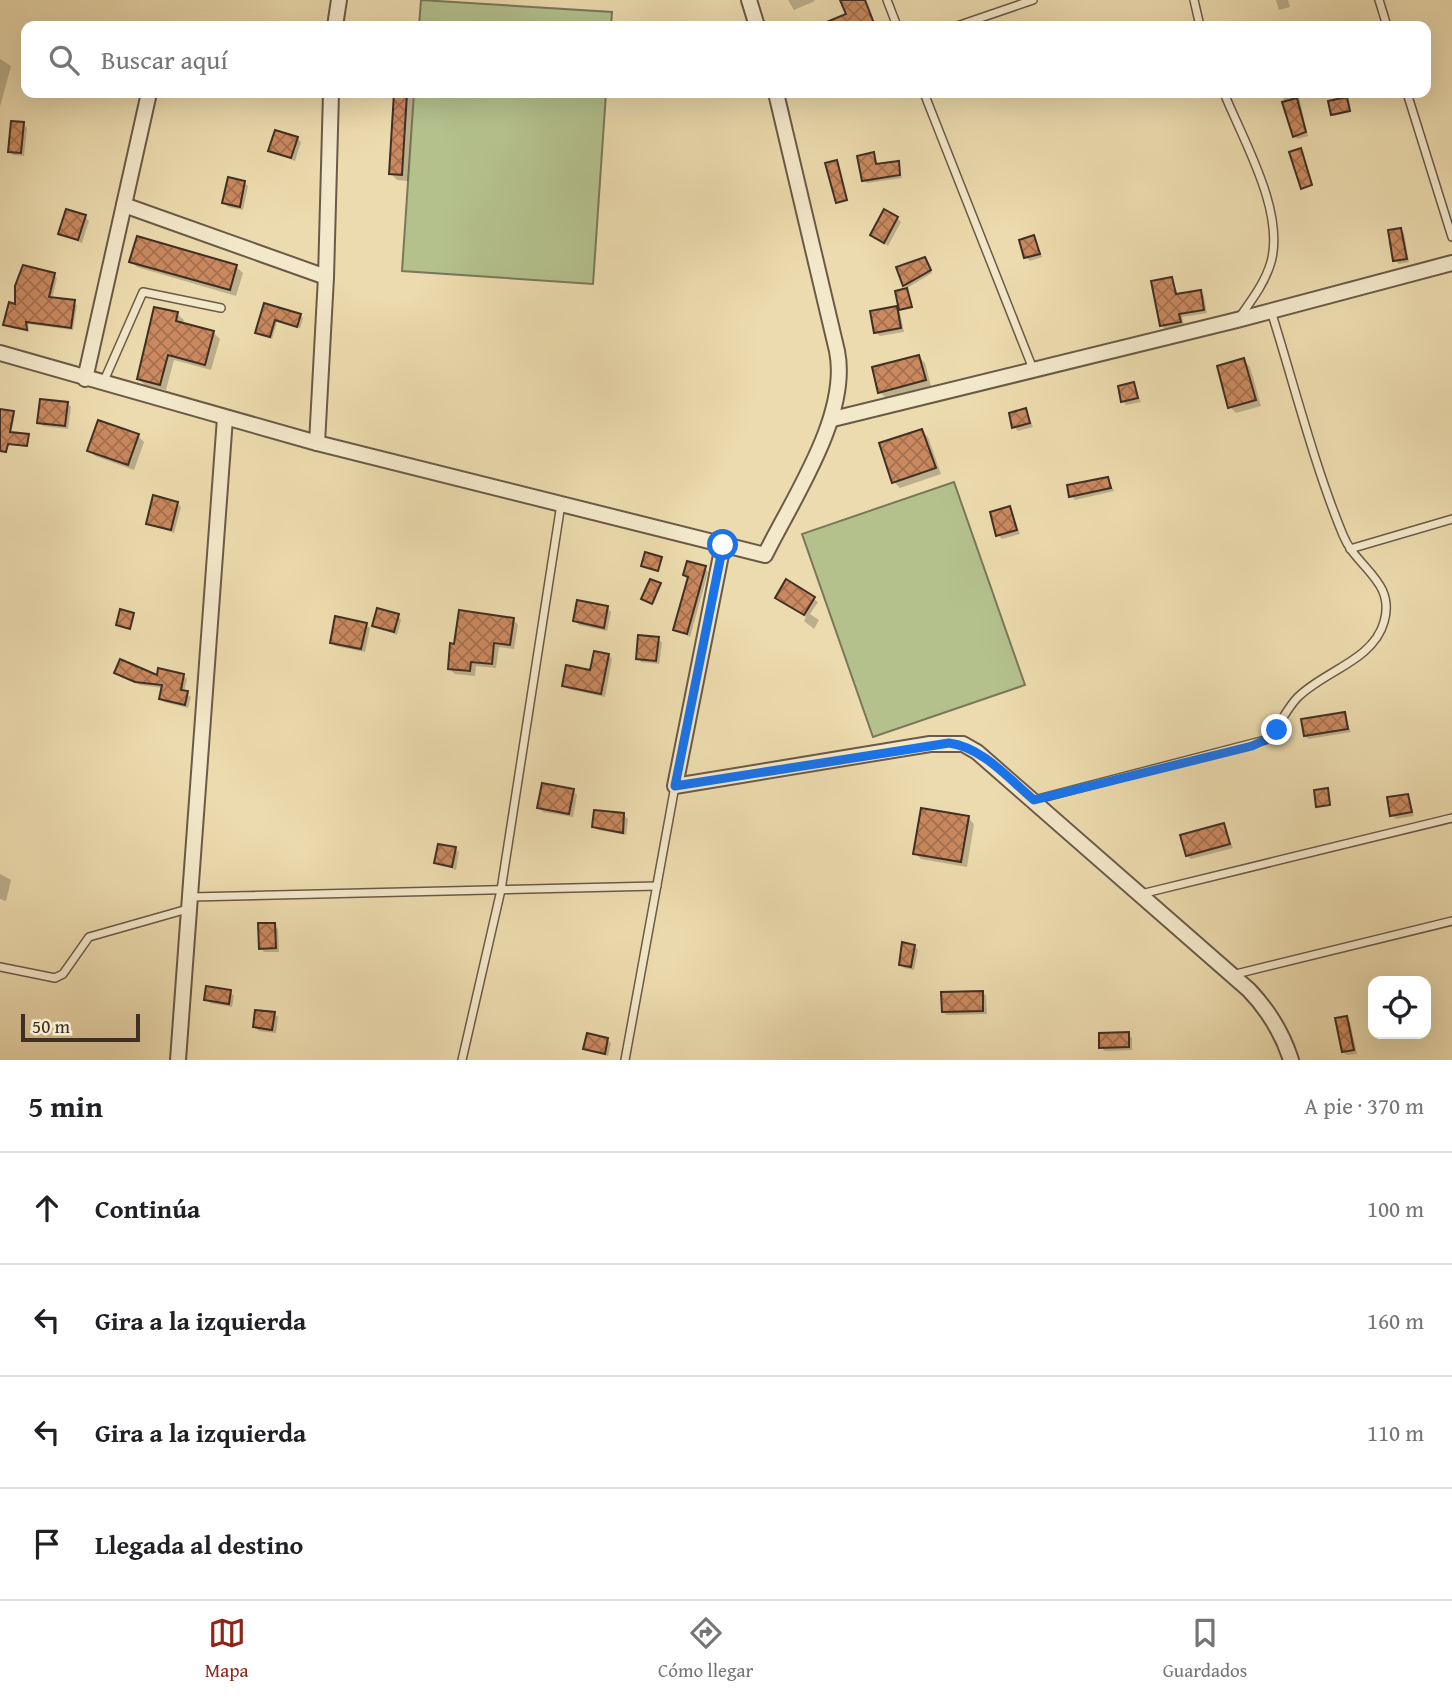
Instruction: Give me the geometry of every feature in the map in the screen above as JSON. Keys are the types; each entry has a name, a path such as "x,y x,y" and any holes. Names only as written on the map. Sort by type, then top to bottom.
{"street":[{"path":"336,21 339,0"},
{"path":"749,0 755,21"},
{"path":"85,379 148,98"},
{"path":"317,443 326,277 331,98"},
{"path":"0,353 317,443 765,555 833,419 841,378 777,98"},
{"path":"124,205 326,277"},
{"path":"833,419 1271,312 1452,263"},
{"path":"178,1060 225,418"},
{"path":"723,545 675,786 949,743 963,744 1034,800 1232,975 1269,1011 1284,1039 1291,1060"}],"lane":[{"path":"887,0 895,21"},
{"path":"972,21 1033,0"},
{"path":"1194,0 1199,21"},
{"path":"1379,0 1385,21"},
{"path":"926,98 1034,370"},
{"path":"1226,98 1272,212 1275,237 1271,262 1259,288 1237,320"},
{"path":"1409,98 1452,237"},
{"path":"103,384 144,292 221,308"},
{"path":"1034,800 1265,740 1277,730 1296,699 1319,679 1361,654 1380,633 1386,611 1383,588 1343,537 1271,312"},
{"path":"462,1060 501,890 561,504"},
{"path":"1350,549 1452,519"},
{"path":"625,1060 675,786"},
{"path":"1140,894 1452,818"},
{"path":"0,967 55,978 63,974 89,937 191,902 657,886"},
{"path":"1232,975 1452,921"}],"green space":[{"path":"421,0 612,12 611,21 419,21"},
{"path":"414,98 606,98 593,284 402,271"},
{"path":"954,482 1025,685 873,737 802,534"}],"building":[{"path":"840,0 865,0 873,21 829,21 846,14"},
{"path":"394,98 407,98 402,175 389,174"},
{"path":"1297,98 1306,132 1293,137 1282,102"},
{"path":"1347,98 1350,111 1331,115 1328,101"},
{"path":"11,121 24,122 21,153 8,152"},
{"path":"275,130 298,137 291,158 268,151"},
{"path":"1301,148 1312,185 1301,189 1289,152"},
{"path":"874,152 876,164 899,161 900,175 862,181 857,156"},
{"path":"837,160 847,200 836,203 825,163"},
{"path":"228,177 245,181 240,207 222,203"},
{"path":"66,209 86,215 78,240 58,234"},
{"path":"884,209 898,217 884,243 870,235"},
{"path":"1401,228 1407,259 1393,261 1388,230"},
{"path":"1034,235 1040,254 1024,258 1019,240"},
{"path":"137,236 237,265 230,290 129,262"},
{"path":"925,257 931,270 903,286 896,267"},
{"path":"23,265 55,273 49,297 75,300 71,328 26,322 27,330 3,325 9,302 15,304 15,286"},
{"path":"1172,277 1176,294 1201,290 1204,310 1179,314 1181,322 1160,326 1151,281"},
{"path":"907,288 912,307 899,310 895,291"},
{"path":"264,303 301,314 297,327 275,320 270,337 255,333"},
{"path":"897,306 901,328 874,333 870,311"},
{"path":"154,307 178,312 176,321 214,331 205,365 168,355 160,385 137,379"},
{"path":"919,355 926,380 878,393 872,367"},
{"path":"1244,358 1256,400 1228,408 1217,366"},
{"path":"1134,382 1138,398 1121,402 1118,386"},
{"path":"40,399 68,402 65,426 37,423"},
{"path":"1026,408 1030,423 1012,428 1009,413"},
{"path":"0,409 14,411 10,432 29,434 27,446 8,444 6,452 0,451"},
{"path":"98,420 139,434 128,465 87,451"},
{"path":"922,429 936,468 892,483 879,443"},
{"path":"1108,477 1111,488 1069,497 1067,485"},
{"path":"153,495 178,502 171,530 146,524"},
{"path":"1010,506 1017,530 996,536 990,512"},
{"path":"645,552 662,557 658,571 641,566"},
{"path":"687,561 706,566 687,634 673,630 688,577 683,575"},
{"path":"650,579 661,583 652,604 641,599"},
{"path":"786,579 815,597 804,615 775,598"},
{"path":"577,600 608,606 604,628 573,621"},
{"path":"377,608 399,614 394,632 372,626"},
{"path":"120,609 134,613 130,629 116,625"},
{"path":"459,610 514,618 510,645 494,643 492,664 471,662 470,671 448,669 450,643 454,644"},
{"path":"335,616 367,623 361,649 330,643"},
{"path":"638,635 659,637 656,661 636,659"},
{"path":"594,651 609,654 601,694 562,686 566,665 590,670"},
{"path":"120,659 157,675 158,668 184,674 181,690 188,691 185,705 159,699 162,685 135,682 114,673"},
{"path":"1345,712 1348,729 1304,736 1301,719"},
{"path":"542,783 574,789 569,814 537,808"},
{"path":"1328,788 1330,805 1316,807 1314,790"},
{"path":"1408,794 1412,812 1390,816 1387,797"},
{"path":"921,808 969,816 961,862 913,854"},
{"path":"594,810 624,813 623,833 592,827"},
{"path":"1224,823 1230,844 1186,856 1180,835"},
{"path":"438,844 456,847 452,867 434,863"},
{"path":"258,923 275,923 276,948 259,949"},
{"path":"902,942 915,945 911,967 899,965"},
{"path":"206,986 231,990 229,1004 204,1000"},
{"path":"983,991 983,1011 942,1012 941,992"},
{"path":"255,1010 275,1012 272,1030 253,1027"},
{"path":"1347,1016 1354,1050 1342,1052 1335,1018"},
{"path":"1129,1032 1129,1047 1099,1048 1099,1033"},
{"path":"587,1033 608,1038 605,1054 583,1049"}],"route":[{"path":"723,545 675,786 949,743 963,744 976,752 1034,800 1252,746 1277,730"}]}
